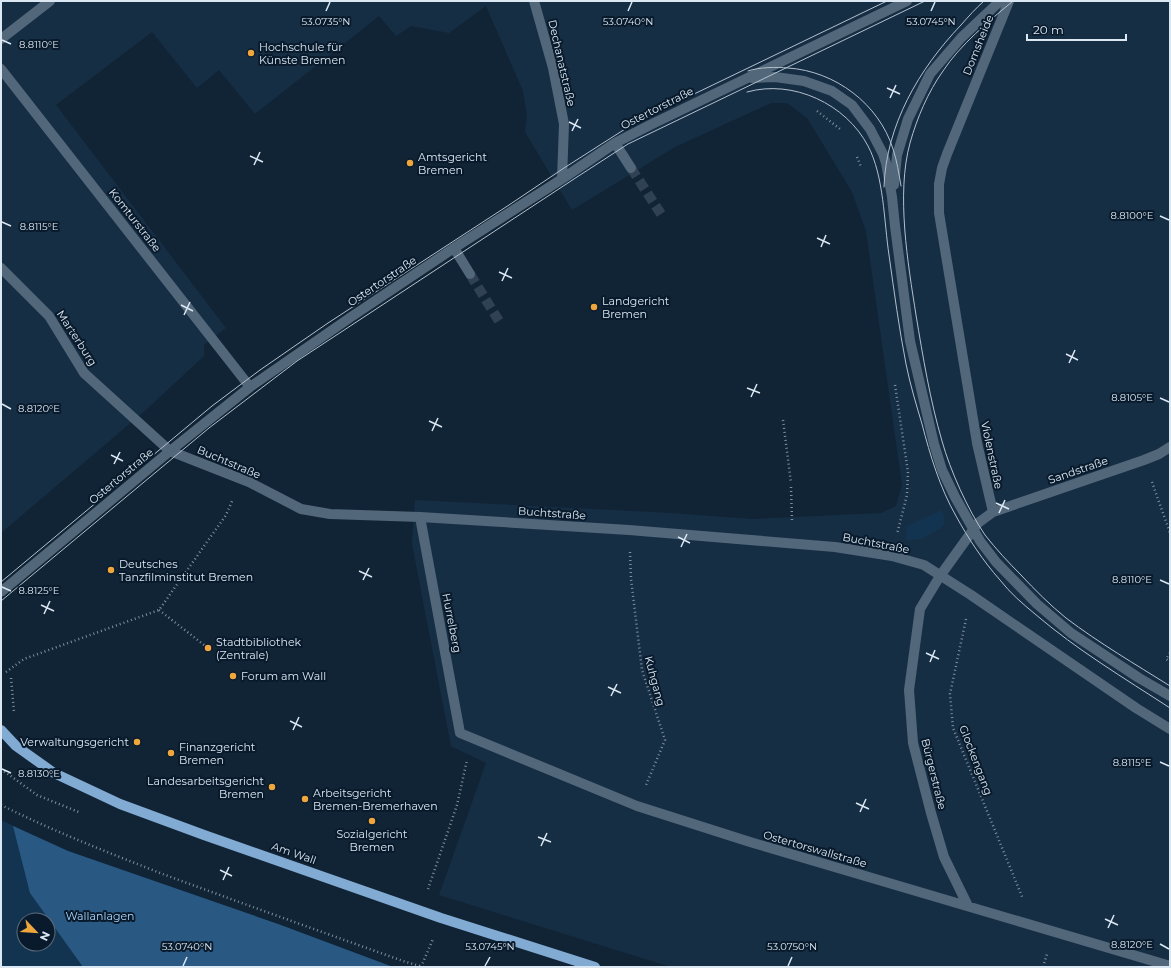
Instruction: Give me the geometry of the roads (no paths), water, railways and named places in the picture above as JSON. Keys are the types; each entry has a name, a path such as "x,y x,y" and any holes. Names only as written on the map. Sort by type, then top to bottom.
{"main road":[{"name":"Am Wall","path":"1,730 16,746 54,773 120,804 441,918 595,967"}],"street":[{"path":"1,39 50,1"},
{"name":"Dechanatstraße","path":"534,1 553,68 564,124 562,179"},
{"name":"Ostertorstraße","path":"1,592 170,451 250,387 357,312 454,248 562,179 615,143 907,1"},
{"path":"892,197 896,162 908,119 930,74 960,38 1000,1"},
{"name":"Domsheide","path":"970,98 1009,1"},
{"name":"Komturstraße","path":"1,69 250,387"},
{"path":"748,78 775,77 804,81 832,91 852,105 870,129 886,163 892,197 910,341 917,373 934,444 942,470 955,497 973,530 996,562 1037,604 1072,633 1139,678 1170,696"},
{"name":"Violenstraße","path":"970,98 942,168 939,184 939,213 977,443 993,512"},
{"path":"615,143 631,168"},
{"path":"454,248 470,274"},
{"name":"Marterburg","path":"1,268 49,316 84,373 170,451"},
{"name":"Sandstraße","path":"993,512 1144,460 1159,454 1170,447"},
{"name":"Buchtstraße","path":"170,451 241,479 301,510 330,514 420,517 629,530 836,547 892,556 924,565 940,576"},
{"path":"993,512 978,523 940,576 971,595 1136,708 1170,729"},
{"name":"Hurrelberg","path":"420,517 460,733"},
{"name":"Bürgerstraße","path":"940,576 920,608 909,690 912,743 944,857 968,906"},
{"name":"Ostertorswallstraße","path":"460,733 637,806 750,842 1170,966"}],"tunnel":[{"path":"631,168 661,214"},
{"path":"470,274 499,321"}],"tram line":[{"path":"1,582 212,406 260,370 328,323 564,168 636,122 887,1"},
{"path":"1,601 209,428 297,361 577,177 628,144 925,1"},
{"path":"884,187 886,164 891,142 898,120 908,99 932,60 946,42 984,1"},
{"path":"1013,1 966,43 950,61 938,79 928,96 916,124 906,163 904,206 907,252 921,347 934,410 945,452 960,490 972,514 993,545 1037,592 1066,618 1104,645 1170,686"},
{"path":"748,71 773,67 805,70 838,83 853,93 866,104 886,133 893,149 901,186"},
{"path":"747,92 765,89 782,89 800,92 816,98 832,107 846,118 858,131 868,146 877,171 883,199 897,310 911,386 928,448 940,483 950,505 976,549 1008,589 1051,627 1067,640 1170,708"}],"place":[{"name":"Hochschule für Künste Bremen","path":"251,53"},
{"name":"Amtsgericht Bremen","path":"410,163"},
{"name":"Landgericht Bremen","path":"594,307"},
{"name":"Deutsches Tanzfilminstitut Bremen","path":"111,570"},
{"name":"Stadtbibliothek (Zentrale)","path":"208,648"},
{"name":"Forum am Wall","path":"233,676"},
{"name":"Verwaltungsgericht","path":"137,742"},
{"name":"Finanzgericht Bremen","path":"171,753"},
{"name":"Landesarbeitsgericht Bremen","path":"272,787"},
{"name":"Arbeitsgericht Bremen-Bremerhaven","path":"305,799"},
{"name":"Sozialgericht Bremen","path":"372,821"}],"park label":[{"name":"Wallanlagen","path":"100,916"}]}
